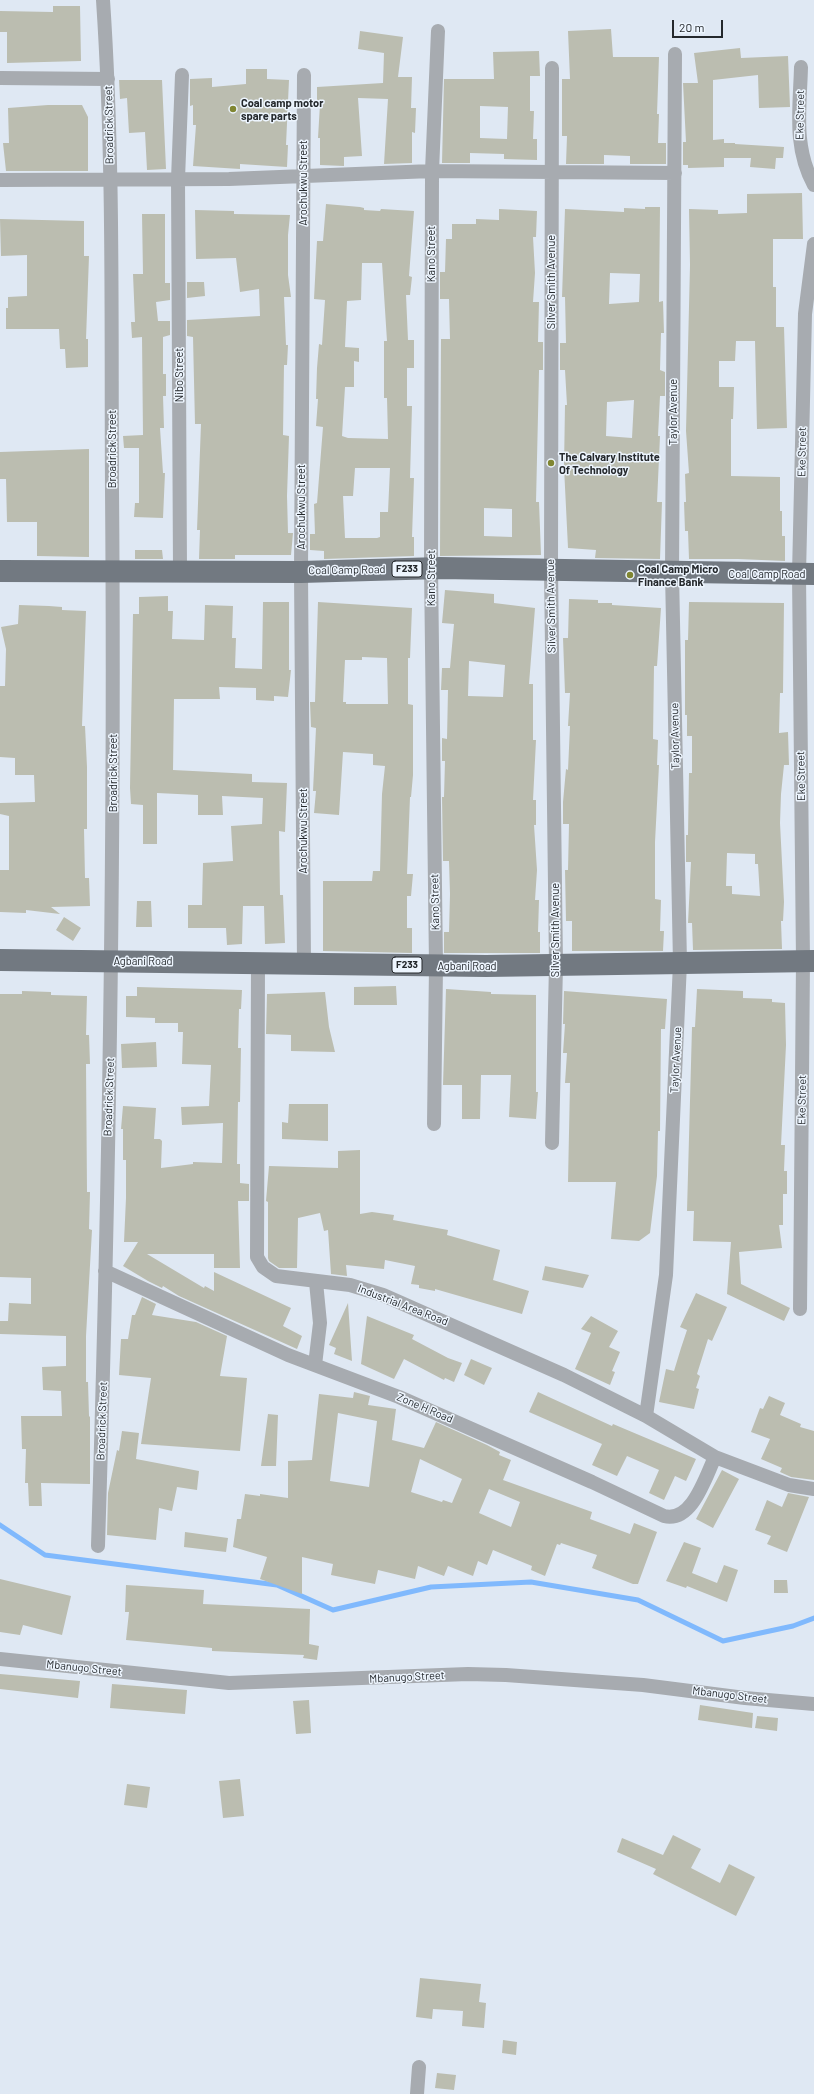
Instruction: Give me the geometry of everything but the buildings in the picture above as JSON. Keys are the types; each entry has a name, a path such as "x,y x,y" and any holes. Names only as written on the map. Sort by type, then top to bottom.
{"main road":[{"name":"Coal Camp Road","path":"0,572 301,572 430,568 807,574"},
{"name":"Agbani Road","path":"0,960 436,966 809,961"}],"street":[{"name":"Broadrick Street","path":"98,1546 106,1271 112,961 113,572 110,180 108,79 103,0"},
{"name":"Kano Street","path":"434,1124 436,966 430,568 432,172 438,31"},
{"name":"Taylor Avenue","path":"646,1416 666,1275 680,963 672,573 675,54"},
{"name":"Eke Street","path":"802,67 798,138 806,171 814,185"},
{"name":"Silver Smith Avenue","path":"552,68 551,569 556,965 552,1143"},
{"name":"Nibo Street","path":"180,571 178,179 182,75"},
{"name":"Arochukwu Street","path":"304,75 301,572 304,964"},
{"path":"0,78 108,79"},
{"path":"0,180 303,177 432,172 675,173"},
{"name":"Eke Street","path":"800,1308 809,961 805,314 814,244"},
{"name":"Industrial Area Road","path":"258,963 257,1256 263,1267 276,1276 350,1285 383,1295 564,1375 646,1416 715,1457 789,1485 814,1489"},
{"name":"Zone H Road","path":"106,1271 288,1355 399,1397 671,1518 689,1509 715,1457"},
{"path":"315,1365 320,1323 316,1282"},
{"name":"Mbanugo Street","path":"0,1659 229,1683 460,1674 506,1675 643,1685 745,1698 814,1704"},
{"path":"417,2094 418,2067"}],"waterway":[{"path":"0,1525 45,1555 277,1585 333,1610 431,1587 531,1582 638,1600 723,1641 793,1626 814,1618"}],"place":[{"name":"Coal camp motor spare parts","path":"233,109"},
{"name":"The Calvary Institute Of Technology","path":"551,463"},
{"name":"Coal Camp Micro Finance Bank","path":"630,575"}]}
